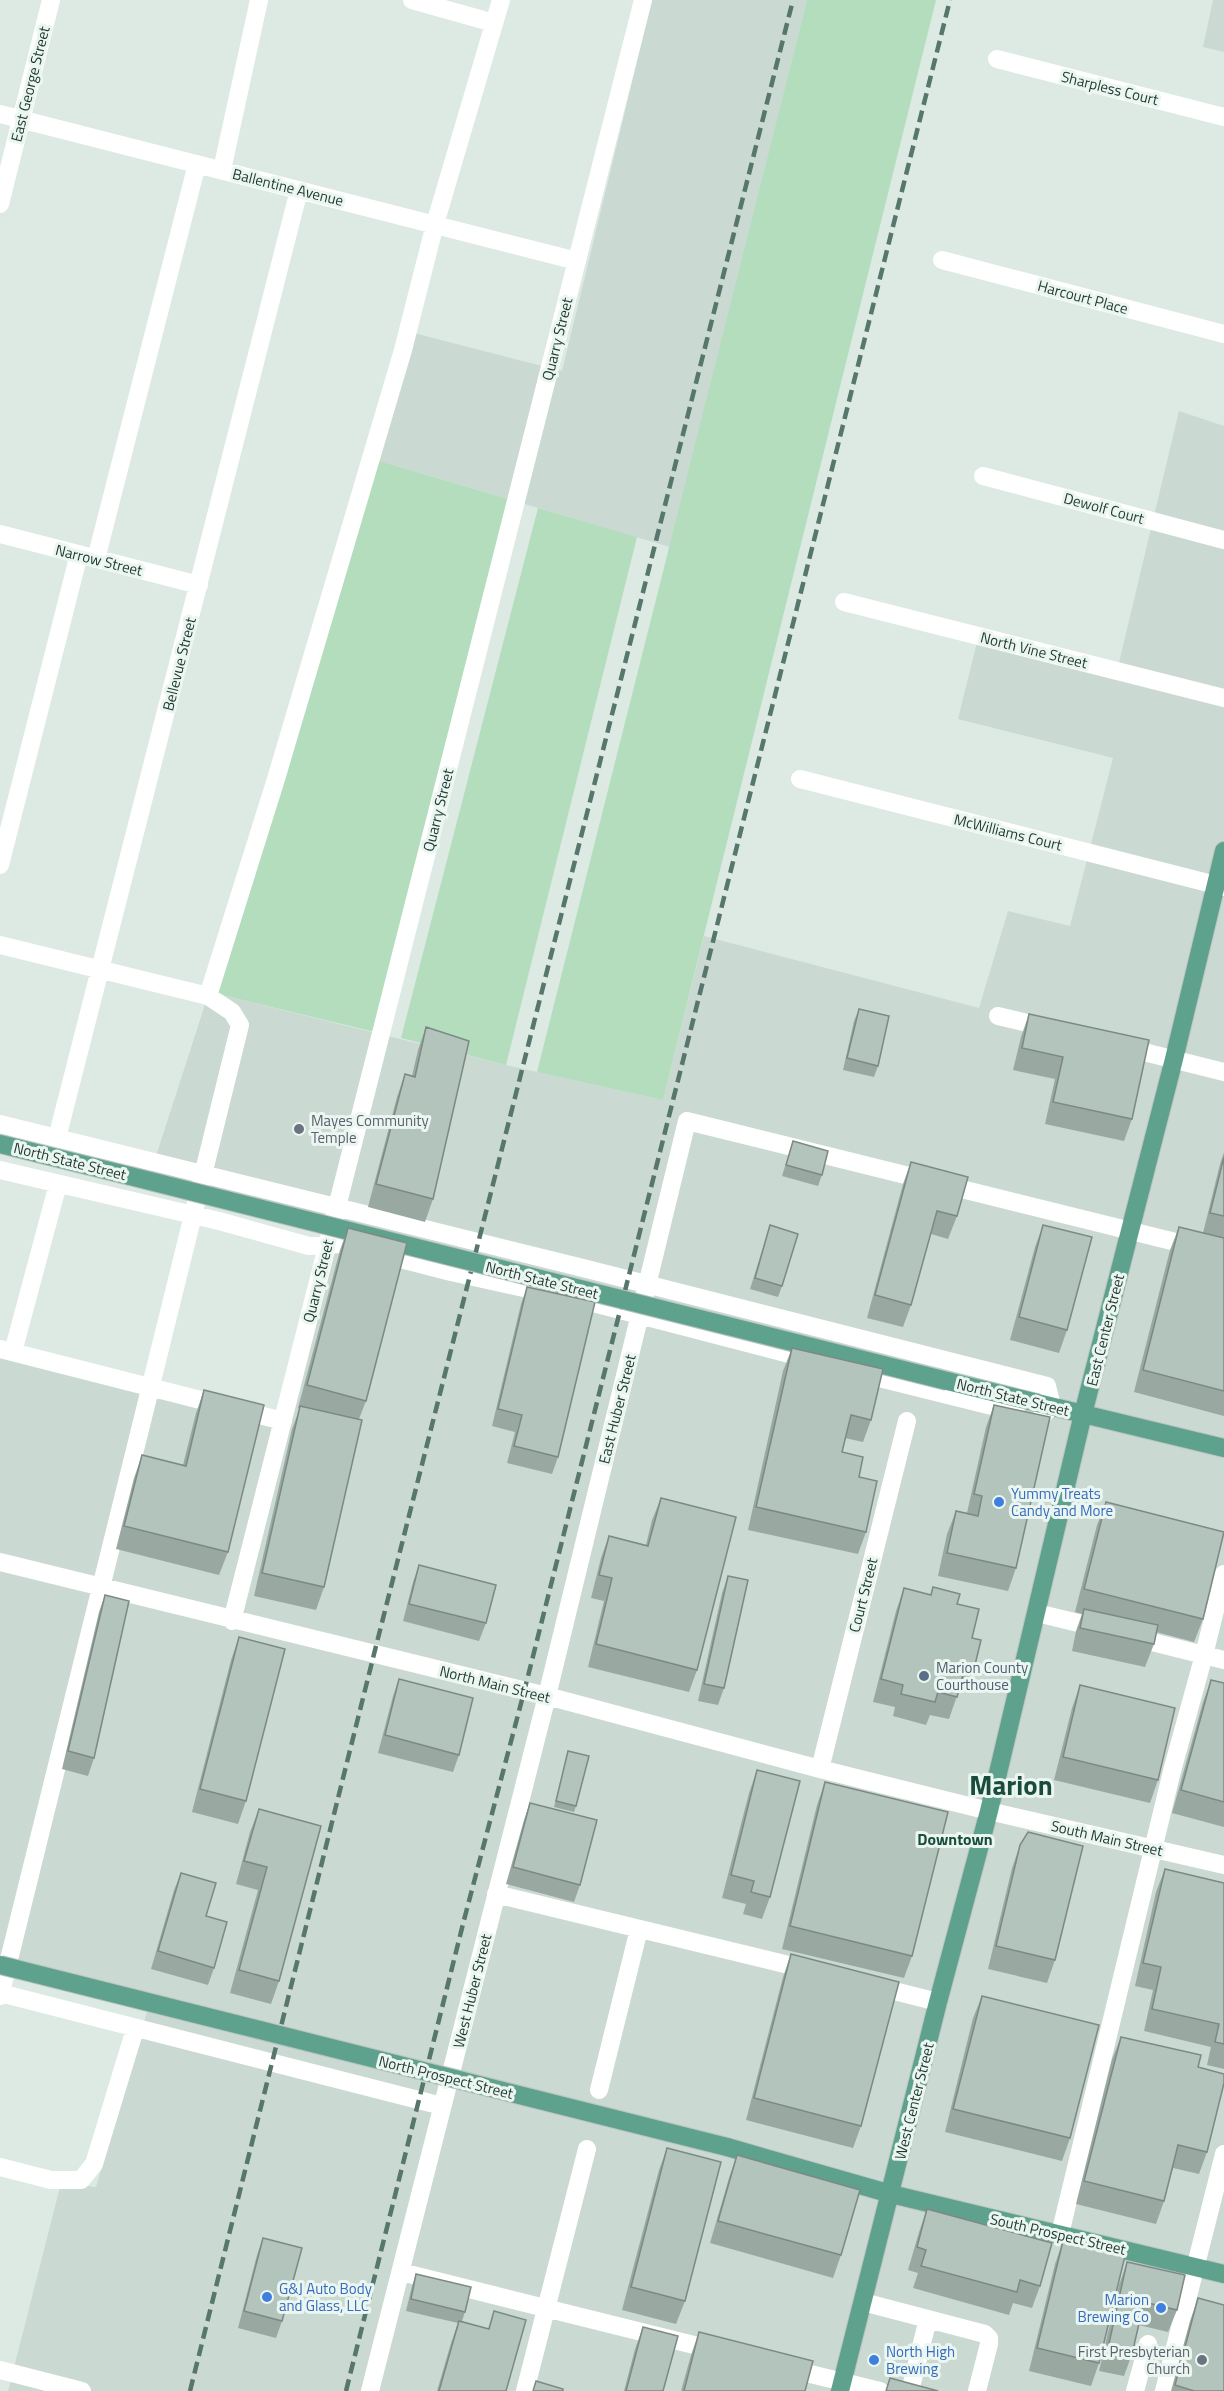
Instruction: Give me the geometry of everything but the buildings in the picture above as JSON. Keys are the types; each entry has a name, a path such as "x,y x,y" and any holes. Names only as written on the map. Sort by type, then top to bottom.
{"main road":[{"name":"East Center Street","path":"989,1811 1083,1414 1220,886 1224,851"},
{"name":"North State Street","path":"0,1144 1224,1448"},
{"name":"West Center Street","path":"841,2386 989,1811"},
{"name":"North Prospect Street","path":"0,1965 727,2147 891,2194"},
{"name":"South Prospect Street","path":"891,2194 1224,2274"}],"street":[{"name":"East George Street","path":"0,204 51,0"},
{"path":"222,170 259,0"},
{"path":"412,0 494,23"},
{"path":"208,996 276,779 399,361 435,224 501,0"},
{"name":"Quarry Street","path":"232,1621 643,0"},
{"name":"Sharpless Court","path":"997,59 1224,117"},
{"name":"Ballentine Avenue","path":"0,114 577,261"},
{"path":"0,865 197,164"},
{"name":"Bellevue Street","path":"57,1138 299,190"},
{"name":"Harcourt Place","path":"942,260 1224,334"},
{"name":"Dewolf Court","path":"983,476 1224,540"},
{"name":"Narrow Street","path":"0,534 199,585"},
{"name":"North Vine Street","path":"844,602 1224,698"},
{"name":"McWilliams Court","path":"800,778 1220,886"},
{"path":"0,945 208,996 232,1012 240,1025 0,1994 442,2106"},
{"path":"998,1016 1064,1032"},
{"path":"1108,1043 1224,1072"},
{"name":"East Huber Street","path":"547,1696 687,1121 1131,1232"},
{"path":"0,1124 647,1284 1047,1386 1052,1407 1041,1418 639,1315 342,1244 309,1246 193,1215 0,1170"},
{"path":"58,1184 7,1350 283,1421"},
{"path":"1131,1232 1224,1254"},
{"name":"Court Street","path":"820,1769 907,1421"},
{"name":"North Main Street","path":"0,1562 232,1621 547,1696 820,1769 989,1811"},
{"path":"1060,2234 1172,1771 1224,1574"},
{"path":"1037,1613 1224,1660"},
{"name":"West Huber Street","path":"370,2391 547,1696"},
{"name":"South Main Street","path":"989,1811 1224,1865"},
{"path":"496,1894 823,1974"},
{"path":"599,2090 639,1929"},
{"path":"858,1982 938,2002"},
{"path":"0,2167 51,2180 81,2180 94,2164 135,2029"},
{"path":"1106,2047 1127,2053"},
{"path":"525,2391 587,2149"},
{"path":"1164,2391 1224,2154"},
{"path":"401,2272 738,2356"},
{"path":"863,2302 976,2331 989,2338 977,2391"},
{"path":"910,2391 928,2319"},
{"path":"1135,2391 1148,2344"},
{"path":"772,2364 841,2386 880,2391"},
{"path":"0,2370 82,2391"}],"shaded area":[{"path":"652,0 807,0 670,547 366,457 402,330 562,371"},
{"path":"1213,0 1224,0 1224,52 1203,47"},
{"path":"1179,411 1224,426 1224,2391 8,2391 61,2183 96,2187 148,2008 0,1970 0,1352 288,1425 336,1227 148,1181 209,992 506,1065 663,1100 704,936 979,1008 1008,911 1070,926 1113,758 958,719 979,634 1117,671"}],"green space":[{"path":"807,0 936,0 663,1100 537,1072"},
{"path":"366,457 518,502 375,1032 209,992"},
{"path":"538,508 637,537 506,1065 401,1038"}],"railway":[{"path":"190,2391 374,1654 793,0"},
{"path":"346,2391 950,0"}],"place":[{"name":"Mayes Community Temple","path":"299,1129"},
{"name":"Yummy Treats Candy and More","path":"999,1502"},
{"name":"Marion County Courthouse","path":"924,1676"},
{"name":"G&J Auto Body and Glass, LLC","path":"267,2297"},
{"name":"Marion Brewing Co","path":"1161,2308"},
{"name":"North High Brewing","path":"874,2360"},
{"name":"First Presbyterian Church","path":"1202,2360"}],"district":[{"name":"Marion","path":"1011,1784"},
{"name":"Downtown","path":"955,1839"}]}
